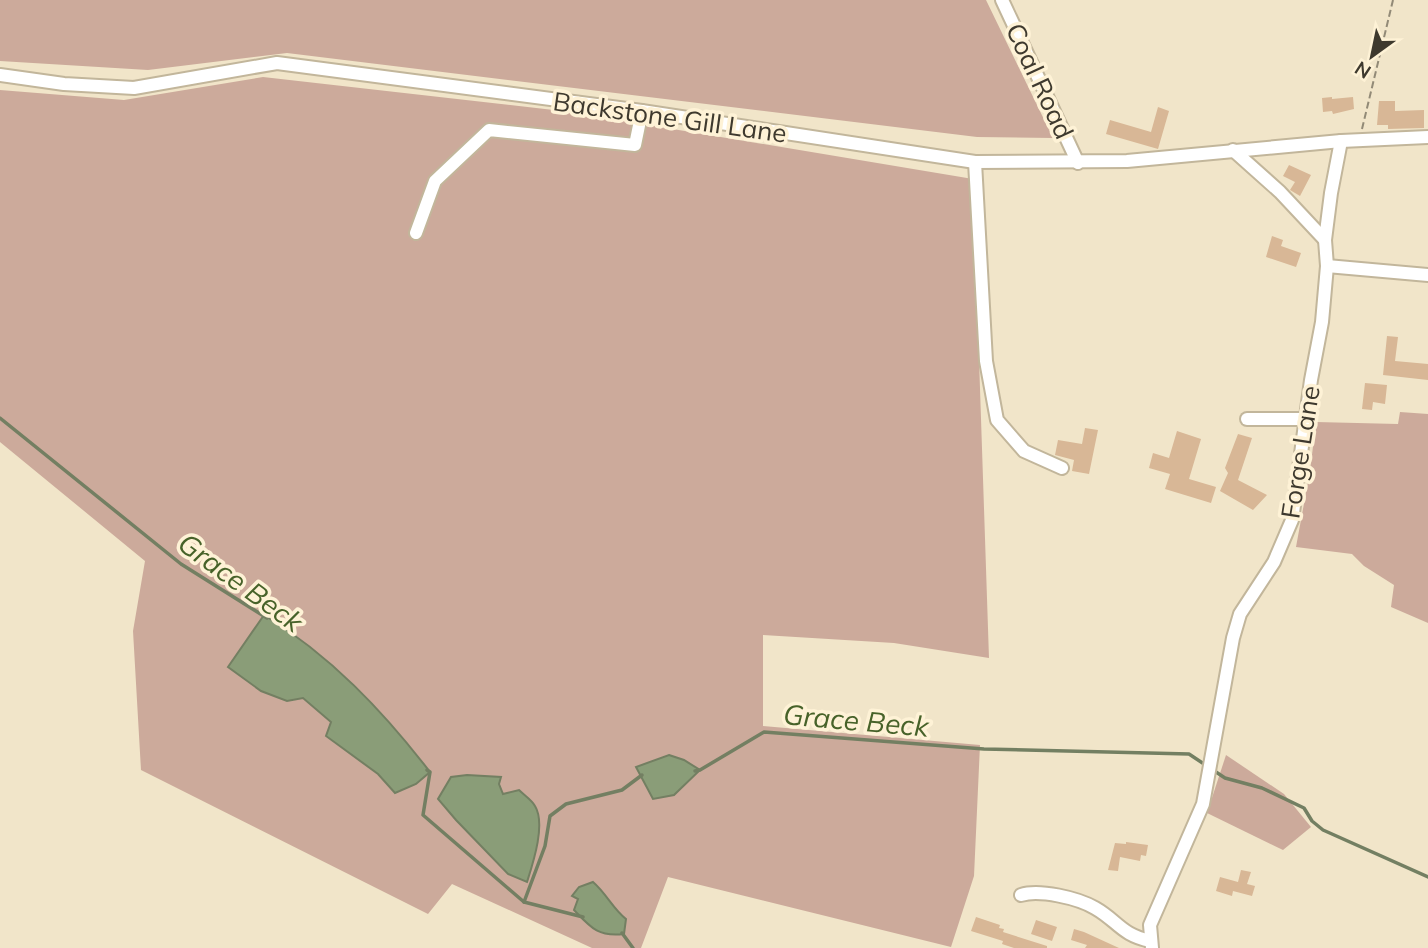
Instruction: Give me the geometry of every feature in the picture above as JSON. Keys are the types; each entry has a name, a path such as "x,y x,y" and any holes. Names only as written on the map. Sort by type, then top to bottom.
{"street":[{"name":"Coal Road","path":"1002,0 1078,163"},
{"name":"Backstone Gill Lane","path":"0,75 64,84 135,88 277,63 642,111 975,162 1127,161 1341,141 1428,136"},
{"path":"416,233 435,181 489,130 635,145 642,111"},
{"name":"Forge Lane","path":"1151,945 1150,925 1203,804 1233,638 1240,614 1275,562 1292,520 1322,323 1327,266 1325,240 1341,141"},
{"path":"1233,150 1280,192 1325,240"},
{"path":"975,162 986,361 997,420 1024,451 1062,468"},
{"path":"1327,266 1428,275"},
{"path":"1247,419 1306,419"},
{"path":"1021,895 1030,892 1044,893 1086,903 1134,937 1151,945"}],"path":[{"path":"1360,140 1393,0"}],"shaded area":[{"path":"0,0 986,0 1053,138 977,137 287,53 148,70 0,61"},
{"path":"263,77 571,112 973,179 989,658 894,643 763,635 763,726 980,745 974,876 951,947 668,877 641,948 592,948 452,884 428,914 141,770 133,631 145,561 0,442 0,90 124,100"},
{"path":"1400,412 1428,414 1428,623 1391,607 1394,585 1364,566 1352,554 1296,547 1316,422 1398,424"},
{"path":"264,615 333,666 394,727 430,772 416,784 395,793 378,774 326,736 331,722 303,698 287,701 261,691 228,667"},
{"path":"669,755 700,770 674,795 653,799 636,767"},
{"path":"1226,755 1284,794 1311,827 1283,850 1207,813"},
{"path":"451,777 501,777 499,784 503,794 519,790 535,806 539,833 527,882 508,874 438,799"},
{"path":"593,882 626,919 624,934 608,934 596,930 574,910 578,899 572,896 579,887"}],"building":[{"path":"1353,97 1354,109 1333,114 1332,111 1323,112 1322,98"},
{"path":"1379,101 1395,101 1395,111 1424,110 1424,128 1388,129 1388,125 1377,125"},
{"path":"1158,107 1169,111 1158,149 1106,134 1110,120 1151,132"},
{"path":"1289,165 1311,175 1300,196 1290,190 1295,182 1283,176"},
{"path":"1272,236 1283,240 1281,246 1301,253 1296,267 1266,257"},
{"path":"1387,336 1398,337 1395,361 1428,364 1428,380 1383,375"},
{"path":"1365,383 1387,385 1385,404 1373,402 1372,410 1362,409"},
{"path":"1085,428 1098,430 1089,474 1072,471 1074,460 1055,455 1058,440 1082,444"},
{"path":"1177,431 1201,439 1189,479 1216,487 1211,503 1165,489 1170,474 1149,468 1153,453 1169,458"},
{"path":"1238,434 1252,438 1238,480 1267,495 1253,510 1220,491 1228,473 1225,468"},
{"path":"1115,843 1148,845 1146,856 1141,855 1140,861 1120,857 1118,871 1108,870"},
{"path":"1241,870 1251,872 1247,884 1255,886 1252,896 1233,891 1232,896 1216,891 1220,877 1238,882"},
{"path":"976,917 1000,925 999,928 1004,929 1003,932 1047,948 1014,948 1002,944 1003,941 971,931"},
{"path":"1036,920 1057,927 1052,941 1031,934"},
{"path":"1074,929 1119,948 1085,948 1087,945 1071,940"}],"waterway":[{"name":"Grace Beck","path":"0,418 181,564 267,618"},
{"name":"Grace Beck","path":"695,771 764,732 984,749 1189,754 1225,778 1262,788 1304,808 1312,821 1323,830 1428,877"},
{"name":"Grace Beck","path":"427,770 430,772 423,815 524,902 583,917"},
{"name":"Grace Beck","path":"524,902 545,846 550,816 566,804 622,790 642,775"},
{"path":"622,933 633,948"}]}
